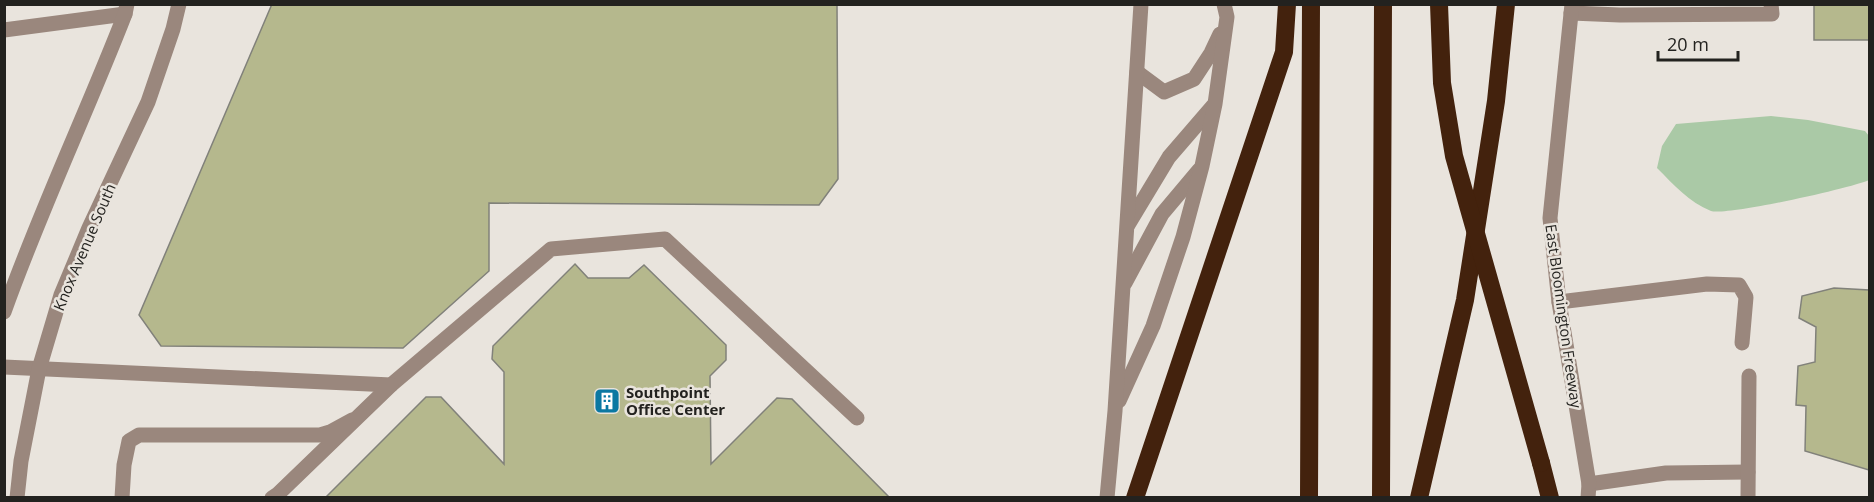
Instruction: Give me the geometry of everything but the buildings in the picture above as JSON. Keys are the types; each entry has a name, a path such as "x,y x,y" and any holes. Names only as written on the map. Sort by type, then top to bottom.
{"highway":[{"path":"1135,498 1284,52 1287,4"},
{"path":"1309,498 1311,4"},
{"path":"1381,498 1383,4"},
{"path":"1439,4 1442,83 1454,156 1550,498"},
{"path":"1419,498 1465,300 1496,101 1506,4"}],"street":[{"name":"Knox Avenue South","path":"17,498 21,461 39,369 61,295 89,228 148,102 173,29 179,4"},
{"path":"1107,498 1115,411 1141,4"},
{"path":"1572,8 1620,15 1772,14 1772,4"},
{"name":"East Bloomington Freeway","path":"1572,8 1550,218 1559,302 1589,491"},
{"path":"4,30 126,9"},
{"path":"4,312 39,220 98,83 126,9"},
{"path":"1137,72 1164,92 1194,79 1211,53 1226,11"},
{"path":"1115,411 1153,326 1184,237 1203,166 1215,104 1226,11"},
{"path":"1126,228 1169,157 1215,104"},
{"path":"1123,287 1162,214 1203,166"},
{"path":"272,498 391,385 551,249 665,239 857,418"},
{"path":"1559,302 1707,284 1739,285 1746,297 1742,343"},
{"path":"4,367 391,385"},
{"path":"1748,498 1749,376"},
{"path":"122,498 124,465 129,441 139,435 320,435 352,420"},
{"path":"1589,491 1666,473 1748,472"}],"shaded area":[{"path":"1771,116 1808,120 1865,131 1869,136 1869,180 1789,200 1740,209 1711,211 1689,198 1657,168 1662,146 1676,124"}],"place":[{"name":"Southpoint Office Center","path":"607,401"}]}
